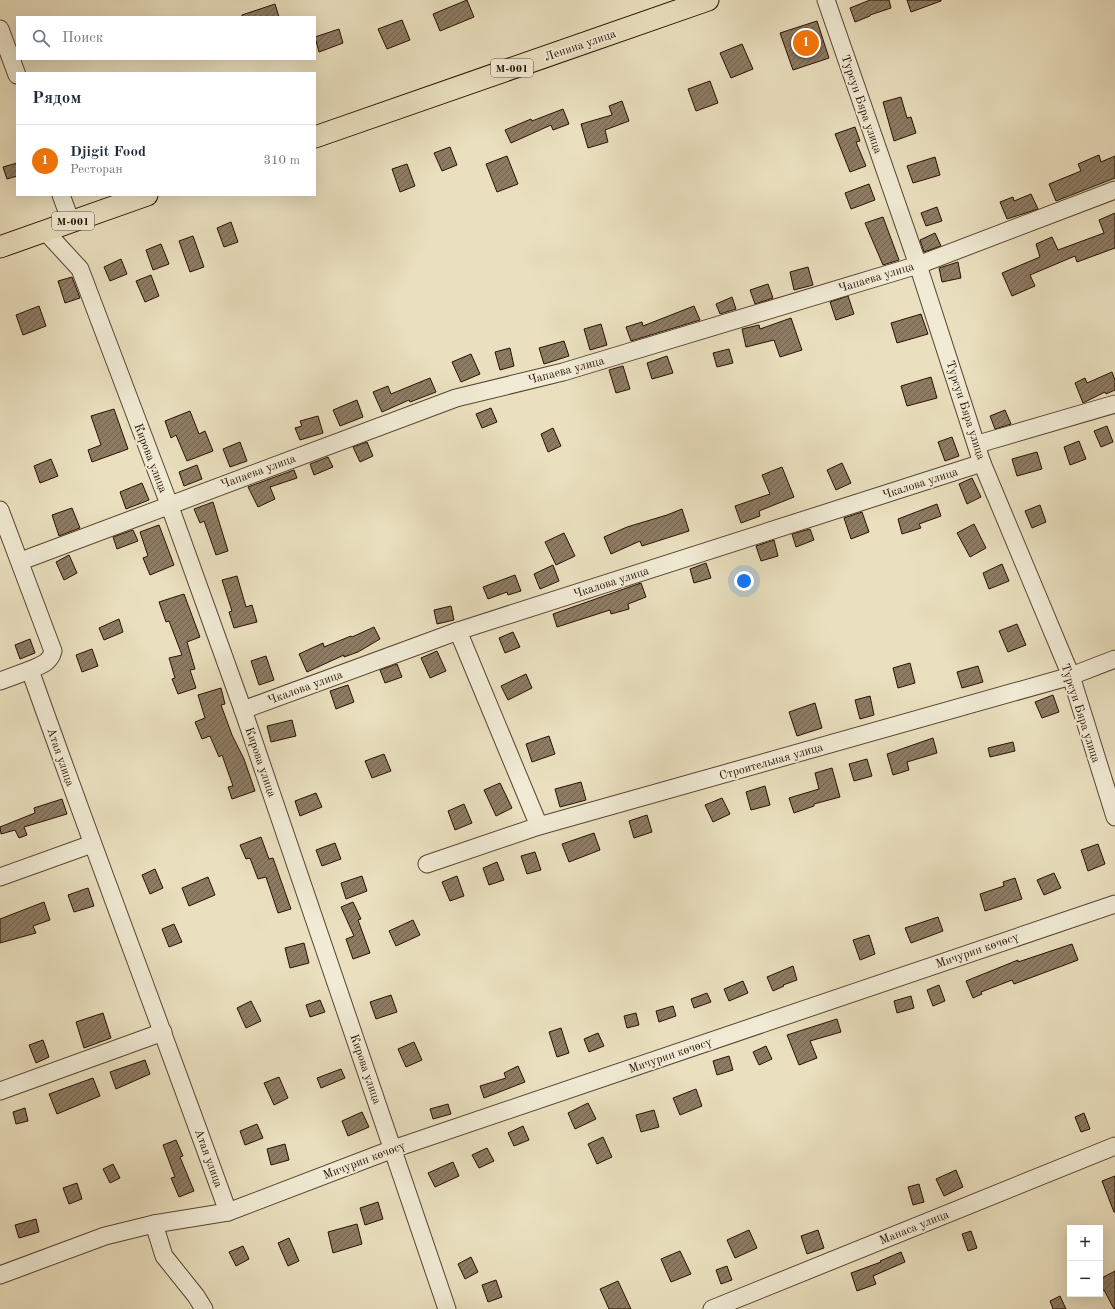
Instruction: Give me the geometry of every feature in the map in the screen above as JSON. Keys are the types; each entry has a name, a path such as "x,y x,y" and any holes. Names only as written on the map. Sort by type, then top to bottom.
{"main road":[{"name":"Ленина улица","path":"316,137 708,0"},
{"name":"М-001","path":"0,247 144,196"}],"street":[{"name":"Турсун Бяра улица","path":"826,0 918,265 978,444 982,463 1071,676 1115,817"},
{"path":"0,29 5,59 16,74"},
{"name":"Чапаева улица","path":"20,561 169,504 456,398 563,372 918,265 1115,190"},
{"path":"61,196 70,222"},
{"name":"Кирова улица","path":"45,231 80,269 169,504 243,710 447,1309"},
{"path":"978,444 1115,404"},
{"name":"Чкалова улица","path":"243,710 458,631 982,463"},
{"path":"0,510 53,651 51,657 46,663 0,681"},
{"path":"458,631 539,826"},
{"name":"Строительная улица","path":"427,864 539,826 1071,676 1115,659"},
{"name":"Атая улица","path":"30,670 92,844 163,1032 228,1212"},
{"path":"0,877 92,844"},
{"name":"Мичурин көчөсү","path":"228,1212 393,1149 1115,904"},
{"path":"0,1091 163,1032"},
{"name":"Манаса улица","path":"712,1309 1115,1146"},
{"path":"0,1276 105,1236 154,1224 228,1212"},
{"path":"154,1224 164,1256 196,1296 204,1309"}],"building":[{"path":"467,0 474,17 440,31 433,14"},
{"path":"870,0 889,0 891,8 855,22 850,8"},
{"path":"907,0 941,0 941,1 911,12"},
{"path":"275,4 279,16 242,16"},
{"path":"402,20 410,40 387,49 378,29"},
{"path":"817,21 829,58 793,70 780,33"},
{"path":"339,29 343,43 319,52 316,37"},
{"path":"742,44 753,69 731,78 720,53"},
{"path":"710,81 718,103 696,111 688,89"},
{"path":"901,97 907,118 911,117 916,133 894,141 883,102"},
{"path":"622,101 629,121 605,130 608,142 588,148 581,124 612,115 609,106"},
{"path":"563,109 569,124 553,130 551,125 511,143 505,130 531,119 532,121"},
{"path":"855,127 860,141 856,142 866,166 850,172 835,134"},
{"path":"450,147 457,165 442,171 434,153"},
{"path":"1099,155 1101,162 1115,156 1115,178 1056,201 1049,184 1081,171 1078,164"},
{"path":"507,156 518,184 497,192 486,164"},
{"path":"935,157 940,175 913,183 907,166"},
{"path":"16,163 16,176 7,179 3,167"},
{"path":"407,164 415,186 400,192 392,169"},
{"path":"869,184 875,200 851,209 845,193"},
{"path":"1031,194 1038,209 1007,219 1000,202 1013,197 1014,201"},
{"path":"937,207 942,221 926,226 921,213"},
{"path":"1115,213 1115,248 1077,262 1075,256 1030,275 1035,286 1012,296 1002,273 1040,257 1036,244 1052,237 1058,250 1104,233 1099,220"},
{"path":"883,217 899,260 883,265 865,223"},
{"path":"231,222 238,242 224,247 217,228"},
{"path":"935,233 941,246 924,252 920,240"},
{"path":"193,236 204,267 190,272 179,241"},
{"path":"161,244 169,264 153,270 146,250"},
{"path":"121,259 127,274 110,281 104,267"},
{"path":"958,262 961,278 942,282 939,268"},
{"path":"808,267 813,285 794,290 790,272"},
{"path":"151,275 159,296 145,302 136,281"},
{"path":"72,277 80,298 65,303 58,281"},
{"path":"768,284 773,298 755,304 750,290"},
{"path":"848,296 854,314 836,320 830,302"},
{"path":"732,297 736,309 720,314 716,304"},
{"path":"39,306 46,326 23,335 16,315"},
{"path":"694,306 700,320 631,341 626,327 642,322 643,326"},
{"path":"921,314 928,334 897,343 891,323"},
{"path":"791,318 802,350 780,357 774,340 746,347 742,329 759,325 760,329"},
{"path":"601,324 607,345 590,350 584,329"},
{"path":"564,341 569,356 544,364 539,348"},
{"path":"510,348 514,366 500,370 495,352"},
{"path":"729,349 733,363 717,367 713,353"},
{"path":"471,354 480,374 461,382 452,362"},
{"path":"667,356 673,373 652,379 647,363"},
{"path":"623,366 630,389 616,393 609,370"},
{"path":"1112,372 1115,380 1115,390 1106,394 1105,392 1083,403 1075,383 1085,378 1087,383"},
{"path":"931,377 937,398 907,406 901,386"},
{"path":"430,378 436,392 410,402 409,400 382,412 373,392 388,386 391,394"},
{"path":"357,400 363,417 340,426 333,410"},
{"path":"491,408 497,422 482,428 476,414"},
{"path":"114,409 128,449 92,462 88,450 101,445 91,416"},
{"path":"1005,410 1011,424 995,429 990,416"},
{"path":"190,411 199,434 205,431 213,451 187,461 176,435 171,438 165,421"},
{"path":"318,416 323,433 300,440 295,428 302,426 300,421"},
{"path":"1107,426 1113,442 1101,447 1094,431"},
{"path":"553,428 561,446 548,452 541,434"},
{"path":"952,437 959,456 945,461 938,442"},
{"path":"1079,441 1086,459 1070,465 1064,447"},
{"path":"240,442 247,461 230,467 223,449"},
{"path":"367,442 373,456 360,462 353,447"},
{"path":"1037,452 1042,469 1017,476 1012,459"},
{"path":"328,457 333,467 314,475 310,464"},
{"path":"51,459 58,476 40,483 34,466"},
{"path":"842,463 851,483 836,490 827,470"},
{"path":"197,465 202,479 184,486 179,472"},
{"path":"782,467 794,497 759,511 760,516 741,523 735,506 770,494 762,475"},
{"path":"294,470 297,478 270,487 275,499 258,507 248,487"},
{"path":"972,478 981,497 967,504 959,484"},
{"path":"142,483 149,500 126,509 120,492"},
{"path":"213,502 228,551 216,555 204,521 200,523 194,509"},
{"path":"937,504 941,516 919,524 921,528 902,534 898,519"},
{"path":"1040,505 1046,522 1032,528 1025,511"},
{"path":"72,508 80,528 59,536 52,515"},
{"path":"682,509 689,531 642,546 640,541 611,554 604,537 627,527"},
{"path":"862,512 869,532 851,539 844,518"},
{"path":"974,524 986,548 970,557 957,533"},
{"path":"159,525 174,565 150,575 143,558 148,556 140,532"},
{"path":"810,529 814,540 796,547 792,534"},
{"path":"133,530 138,541 117,549 113,537"},
{"path":"564,533 575,556 556,565 545,542"},
{"path":"774,540 778,556 761,561 756,546"},
{"path":"69,555 77,573 64,580 56,562"},
{"path":"706,563 711,578 694,583 690,569"},
{"path":"1002,564 1009,581 989,589 983,573"},
{"path":"553,565 559,581 540,589 534,574"},
{"path":"515,575 521,591 508,595 507,592 488,599 483,587"},
{"path":"237,576 246,607 252,605 257,622 234,628 229,612 232,611 222,580"},
{"path":"641,583 646,597 628,604 629,609 611,614 610,610 557,627 553,614"},
{"path":"184,594 200,637 187,642 195,669 190,670 196,688 178,694 172,679 175,678 169,658 182,655 169,621 166,622 159,602"},
{"path":"451,606 454,620 437,624 434,610"},
{"path":"119,619 123,632 104,640 99,628"},
{"path":"1017,624 1026,645 1008,652 999,631"},
{"path":"374,627 380,639 358,652 344,657 344,655 307,672 299,654 323,643 324,647"},
{"path":"513,632 520,647 505,653 499,638"},
{"path":"30,639 35,653 20,659 15,645"},
{"path":"92,649 98,666 82,672 76,655"},
{"path":"437,651 446,671 430,678 421,658"},
{"path":"266,656 274,680 259,685 251,661"},
{"path":"910,663 915,683 898,688 893,668"},
{"path":"397,664 402,677 385,683 380,670"},
{"path":"978,666 983,682 962,688 957,672"},
{"path":"526,674 532,688 508,700 501,686"},
{"path":"348,685 354,702 336,709 330,691"},
{"path":"221,688 225,704 221,705 232,735 244,759 255,791 232,799 228,787 233,786 222,755 219,757 210,736 202,739 195,722 205,718 198,695"},
{"path":"1053,695 1059,712 1042,718 1035,702"},
{"path":"870,696 874,715 860,719 855,700"},
{"path":"815,703 822,728 797,736 789,712"},
{"path":"292,720 296,736 271,742 267,726"},
{"path":"549,736 555,754 532,762 526,744"},
{"path":"933,738 937,753 907,762 909,770 893,775 887,754"},
{"path":"1013,742 1015,751 990,757 988,748"},
{"path":"384,754 391,771 372,778 365,761"},
{"path":"867,759 872,776 854,781 849,764"},
{"path":"832,768 840,797 814,804 814,806 794,813 789,798 819,789 815,773"},
{"path":"581,782 586,800 560,807 555,789"},
{"path":"500,783 512,808 496,816 484,790"},
{"path":"765,786 770,805 751,810 746,792"},
{"path":"316,793 322,807 300,816 295,801"},
{"path":"722,798 730,814 713,822 705,805"},
{"path":"62,799 67,814 24,827 27,835 19,838 15,830 1,834 0,827 35,813 34,808"},
{"path":"464,804 472,823 455,830 448,811"},
{"path":"647,815 652,832 634,838 629,821"},
{"path":"594,833 600,850 569,862 562,844"},
{"path":"261,837 269,859 273,858 291,909 278,913 266,877 258,879 250,858 246,859 240,845"},
{"path":"335,843 341,859 322,866 316,850"},
{"path":"1098,844 1105,864 1088,871 1081,850"},
{"path":"535,852 541,870 527,874 521,856"},
{"path":"497,862 504,880 489,885 483,868"},
{"path":"155,869 163,888 150,894 142,875"},
{"path":"1054,873 1061,888 1044,895 1037,880"},
{"path":"362,876 367,891 346,899 341,883"},
{"path":"457,876 464,896 450,901 442,882"},
{"path":"208,877 215,895 189,906 182,888"},
{"path":"1015,878 1022,899 985,911 980,894 1004,886 1003,882"},
{"path":"88,888 94,906 74,912 68,895"},
{"path":"44,902 50,920 33,926 36,933 0,943 0,919"},
{"path":"353,902 361,919 358,920 370,953 353,959 346,939 354,936 341,907"},
{"path":"938,917 943,931 911,943 905,928"},
{"path":"413,920 420,935 396,946 389,931"},
{"path":"174,924 182,942 169,947 162,929"},
{"path":"869,935 875,954 860,960 853,940"},
{"path":"304,943 309,963 290,968 285,948"},
{"path":"1072,944 1078,960 1014,984 1012,980 981,992 982,994 973,998 966,981 1018,960 1018,962"},
{"path":"793,966 797,980 783,985 784,986 773,991 767,977"},
{"path":"743,981 748,993 729,1001 724,989"},
{"path":"939,985 945,1001 933,1006 927,990"},
{"path":"707,993 711,1002 694,1008 691,999"},
{"path":"391,995 397,1012 376,1019 370,1002"},
{"path":"911,996 914,1008 897,1013 894,1001"},
{"path":"320,1000 325,1012 310,1017 306,1005"},
{"path":"251,1001 261,1021 246,1028 237,1008"},
{"path":"673,1006 676,1016 659,1022 656,1011"},
{"path":"103,1013 111,1038 84,1048 76,1022"},
{"path":"636,1013 639,1025 627,1028 624,1016"},
{"path":"837,1019 841,1032 810,1041 817,1058 799,1065 787,1035"},
{"path":"561,1028 569,1053 557,1057 549,1032"},
{"path":"598,1033 604,1046 589,1052 584,1039"},
{"path":"43,1040 49,1057 36,1063 29,1045"},
{"path":"414,1042 422,1060 406,1067 398,1049"},
{"path":"766,1046 772,1059 759,1065 753,1052"},
{"path":"729,1056 733,1070 717,1075 713,1061"},
{"path":"145,1060 150,1074 116,1089 110,1072"},
{"path":"518,1066 525,1082 484,1098 480,1086 506,1078 504,1073"},
{"path":"341,1069 345,1078 321,1088 317,1078"},
{"path":"279,1077 288,1098 274,1105 264,1083"},
{"path":"93,1078 100,1096 57,1114 49,1094"},
{"path":"696,1089 702,1106 680,1115 673,1098"},
{"path":"588,1103 596,1119 575,1129 568,1113"},
{"path":"448,1104 451,1114 433,1119 430,1109"},
{"path":"25,1108 28,1121 16,1124 13,1112"},
{"path":"654,1110 659,1127 641,1132 636,1115"},
{"path":"362,1112 369,1127 348,1136 342,1121"},
{"path":"1084,1113 1090,1129 1081,1132 1075,1117"},
{"path":"257,1124 263,1138 245,1145 240,1131"},
{"path":"523,1126 529,1140 514,1146 508,1133"},
{"path":"603,1137 612,1157 597,1164 588,1144"},
{"path":"176,1140 183,1156 180,1157 194,1191 179,1197 171,1178 175,1177 163,1145"},
{"path":"285,1144 289,1160 271,1165 267,1149"},
{"path":"487,1148 494,1161 479,1168 472,1155"},
{"path":"453,1162 459,1176 435,1187 428,1173"},
{"path":"113,1164 120,1178 110,1183 103,1169"},
{"path":"956,1170 963,1187 944,1196 936,1179"},
{"path":"1115,1176 1115,1212 1114,1212 1102,1181"},
{"path":"77,1183 82,1199 69,1204 63,1188"},
{"path":"919,1184 924,1202 913,1205 908,1187"},
{"path":"378,1202 383,1219 365,1225 360,1208"},
{"path":"36,1219 39,1232 19,1238 15,1225"},
{"path":"357,1224 362,1244 333,1253 328,1232"},
{"path":"749,1230 757,1248 735,1258 727,1240"},
{"path":"818,1230 824,1248 807,1254 801,1236"},
{"path":"971,1231 977,1248 968,1251 962,1234"},
{"path":"289,1238 299,1261 288,1266 278,1243"},
{"path":"243,1246 249,1259 236,1266 229,1252"},
{"path":"680,1251 691,1274 671,1282 661,1259"},
{"path":"901,1252 905,1262 873,1276 876,1284 857,1291 851,1273 881,1262 880,1261"},
{"path":"471,1257 478,1272 465,1279 458,1264"},
{"path":"727,1266 732,1280 721,1284 716,1270"},
{"path":"1115,1271 1115,1309 1103,1290 1103,1277"},
{"path":"496,1280 502,1297 488,1302 482,1285"},
{"path":"618,1281 631,1309 609,1309 600,1289"},
{"path":"1060,1296 1066,1309 1053,1309 1050,1301"}],"place":[{"name":"Djigit Food","path":"806,43"}]}
